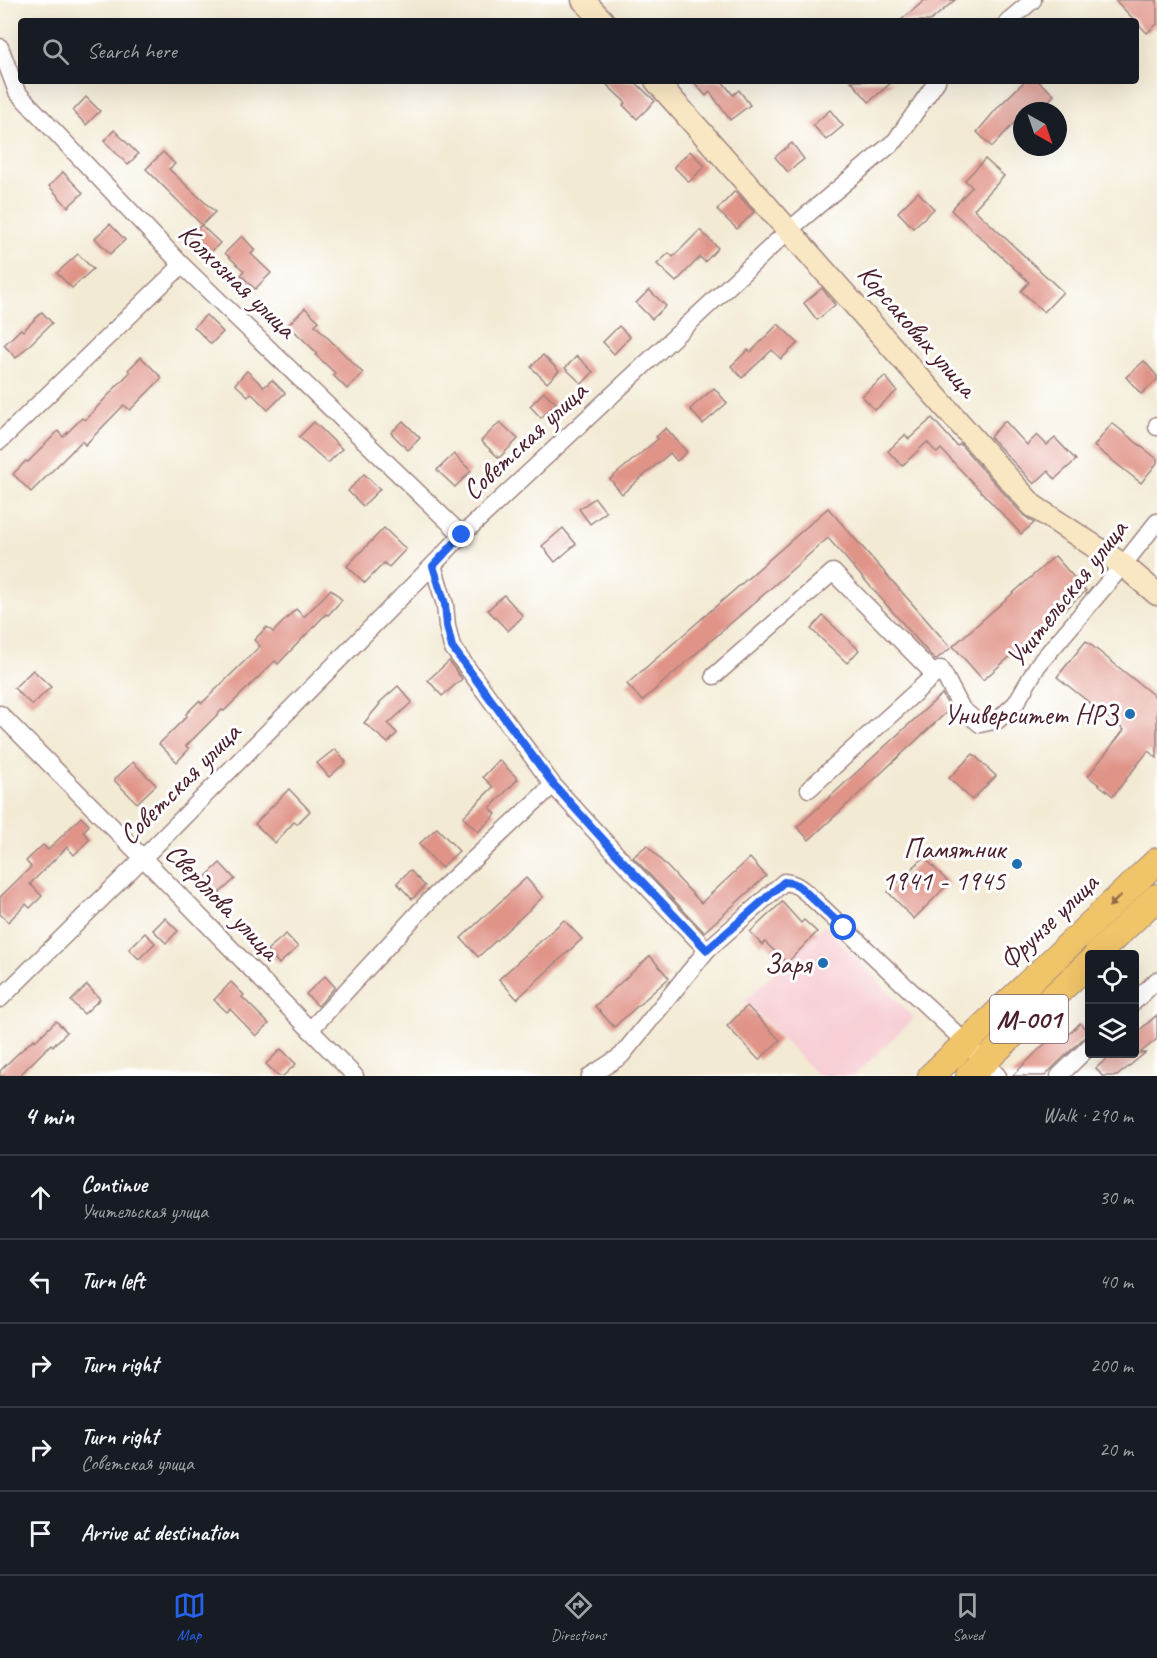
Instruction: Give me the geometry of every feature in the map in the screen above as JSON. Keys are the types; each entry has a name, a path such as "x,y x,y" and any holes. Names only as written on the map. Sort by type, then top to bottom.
{"main road":[{"name":"Фрунзе улица","path":"931,1076 1157,861"},
{"name":"Фрунзе улица","path":"1101,950 1157,897"},
{"name":"Фрунзе улица","path":"984,1071 1085,966"}],"street":[{"path":"583,0 600,18"},
{"path":"1012,18 1034,0"},
{"name":"Колхозная улица","path":"0,47 17,92 182,265 462,535"},
{"path":"0,84 17,92"},
{"name":"Корсаковых улица","path":"659,84 1033,506 1123,565 1157,594"},
{"name":"Советская улица","path":"0,999 143,858 462,535 789,230 896,140 935,84"},
{"path":"0,441 182,265"},
{"name":"Учительская улица","path":"934,675 941,669 962,709 980,724 998,720 1016,704 1038,665 1157,522"},
{"path":"433,566 445,604 452,647 554,785 707,950"},
{"path":"714,676 833,572 934,675 809,789"},
{"name":"Свердлова улица","path":"0,714 355,1076"},
{"path":"310,1030 430,900 554,785"},
{"path":"590,1076 621,1056 707,950 784,882 799,886 966,1043 984,1071"},
{"path":"1139,997 1157,980"},
{"path":"1059,1076 1085,1050"}],"shaded area":[{"name":"Заря","path":"824,925 914,1018 854,1076 818,1076 745,1001"}],"building":[{"path":"925,0 955,0 934,18 904,18"},
{"path":"1115,0 1157,0 1157,24 1147,33 1139,25 1139,18 1132,18"},
{"path":"606,84 637,84 655,101 637,119 623,105 626,103"},
{"path":"696,84 724,84 733,95 739,90 750,105 730,120 710,92 706,96"},
{"path":"854,84 890,84 869,102"},
{"path":"1022,84 1041,84 1054,95 1048,102 1013,102 1013,124 992,147 977,132"},
{"path":"86,97 100,111 86,125 73,111"},
{"path":"830,110 843,126 826,140 813,125"},
{"path":"114,130 138,154 128,165 104,141"},
{"path":"792,143 804,159 788,172 775,157"},
{"path":"690,151 705,166 689,182 674,167"},
{"path":"163,152 175,164 169,169 215,212 202,225 146,169"},
{"path":"985,159 1004,176 974,209 1063,292 1044,312 1021,291 1029,282 951,210 972,187 965,180"},
{"path":"63,172 83,193 68,207 49,186"},
{"path":"735,191 754,212 737,229 717,210"},
{"path":"918,192 934,209 913,228 898,212"},
{"path":"110,224 125,240 110,254 95,238"},
{"path":"201,225 220,243 209,254 190,236"},
{"path":"700,230 718,248 705,262 700,257 676,282 657,264 669,253 673,257"},
{"path":"242,236 255,250 251,254 271,273 255,289 241,275 244,271 225,253"},
{"path":"78,254 93,269 72,288 57,273"},
{"path":"822,288 835,305 817,320 804,303"},
{"path":"649,290 666,306 652,319 636,303"},
{"path":"305,308 319,321 315,325 363,373 347,389 333,375 335,373 316,355 317,353 288,325"},
{"path":"42,312 52,323 16,358 4,345 21,329 23,331"},
{"path":"206,315 223,332 211,344 194,327"},
{"path":"778,324 798,343 781,359 772,350 742,378 731,366 748,350 751,352"},
{"path":"619,326 630,337 614,354 603,342"},
{"path":"543,355 559,371 547,383 531,367"},
{"path":"577,356 593,372 582,384 565,368"},
{"path":"141,357 162,378 130,410 124,405 85,445 82,441 31,492 13,474 58,431 63,437 82,418 85,420"},
{"path":"1144,361 1157,376 1157,380 1141,394 1126,377"},
{"path":"247,371 264,387 272,380 285,393 268,410 251,393 248,396 235,384"},
{"path":"885,376 897,391 875,410 862,396"},
{"path":"714,388 727,403 703,424 690,409"},
{"path":"544,392 556,403 541,418 530,406"},
{"path":"932,418 957,446 960,444 1023,515 1034,523 1021,534 941,449 937,453 927,442 902,466 888,451 905,435 909,439"},
{"path":"403,421 420,438 408,450 391,433"},
{"path":"1005,421 1027,445 1037,435 1047,445 1055,438 1076,460 1055,479 1048,471 1034,484 990,437"},
{"path":"314,422 342,449 328,463 299,437"},
{"path":"500,422 518,439 499,458 481,441"},
{"path":"1112,423 1157,459 1157,463 1141,483 1094,446"},
{"path":"666,428 687,452 677,461 670,453 622,494 610,479 658,439 656,437"},
{"path":"454,454 471,471 455,487 437,470"},
{"path":"364,474 380,489 363,506 348,491"},
{"path":"595,498 606,512 590,524 579,509"},
{"path":"828,508 951,648 935,660 828,538 642,701 627,684"},
{"path":"384,528 406,549 389,567 384,563 365,583 347,566"},
{"path":"563,528 576,544 555,562 542,546"},
{"path":"1055,556 1086,591 983,680 953,646"},
{"path":"331,589 342,600 278,664 275,661 224,711 222,710 186,746 189,749 177,762 159,744 199,701 202,703 260,646 254,640 267,627 273,632 296,609 304,617"},
{"path":"504,595 523,616 508,631 488,610"},
{"path":"823,616 859,650 847,663 811,629"},
{"name":"Университет НРЗ","path":"1086,641 1157,698 1157,758 1148,751 1113,796 1088,776 1124,730 1057,677"},
{"path":"449,661 462,679 442,696 428,680"},
{"path":"33,670 51,687 32,705 14,688"},
{"path":"398,686 412,702 388,724 397,733 388,743 364,723 379,703"},
{"path":"942,694 950,709 809,840 797,827"},
{"path":"335,749 346,762 329,777 317,763"},
{"path":"973,754 996,776 972,800 949,778"},
{"path":"499,760 518,779 490,808 496,814 478,832 463,817 493,787 483,777"},
{"path":"133,762 156,785 137,803 114,780"},
{"path":"289,789 310,811 297,824 294,822 275,843 255,824"},
{"path":"81,817 89,825 83,832 90,839 74,855 67,847 30,884 42,896 30,908 26,904 8,922 0,914 0,897 31,867 26,861 43,845 48,850"},
{"path":"437,828 459,851 441,868 419,844"},
{"path":"647,845 701,903 750,858 766,876 704,932 633,857"},
{"path":"924,857 949,883 914,919 888,892"},
{"path":"220,863 235,879 214,898 199,883"},
{"path":"410,870 425,886 412,899 397,883"},
{"path":"526,878 543,897 478,957 461,938"},
{"path":"782,902 801,923 804,920 817,932 787,963 765,942 762,945 750,932"},
{"path":"165,918 178,931 166,943 153,930"},
{"path":"564,920 582,939 517,999 499,979"},
{"path":"145,933 155,943 139,959 129,949"},
{"path":"286,934 298,947 279,964 267,950"},
{"path":"650,956 669,978 614,1027 595,1006"},
{"path":"325,976 335,987 318,1006 306,994"},
{"path":"231,982 244,995 242,997 269,1024 256,1036 230,1009 227,1012 214,1000"},
{"path":"87,985 100,999 84,1014 71,1001"},
{"path":"747,1006 780,1040 759,1060 727,1026"},
{"path":"1157,1015 1157,1039 1140,1053 1145,1053 1139,1058 1139,1031"},
{"path":"56,1021 67,1032 53,1046 51,1044 19,1076 0,1076 0,1071 13,1058"},
{"path":"1080,1023 1085,1029 1085,1037 1044,1076 1012,1076 1056,1033 1063,1040"},
{"path":"281,1049 296,1064 283,1076 278,1076 266,1064"},
{"path":"1108,1058 1139,1058 1117,1076 1102,1076 1096,1068"}],"place":[{"name":"Университет НРЗ","path":"1130,714"},
{"name":"Памятник 1941 - 1945","path":"1017,864"},
{"name":"Заря","path":"823,963"}],"route":[{"path":"462,535 433,566 445,604 452,647 554,785 707,950 784,882 799,886 844,928"}]}
